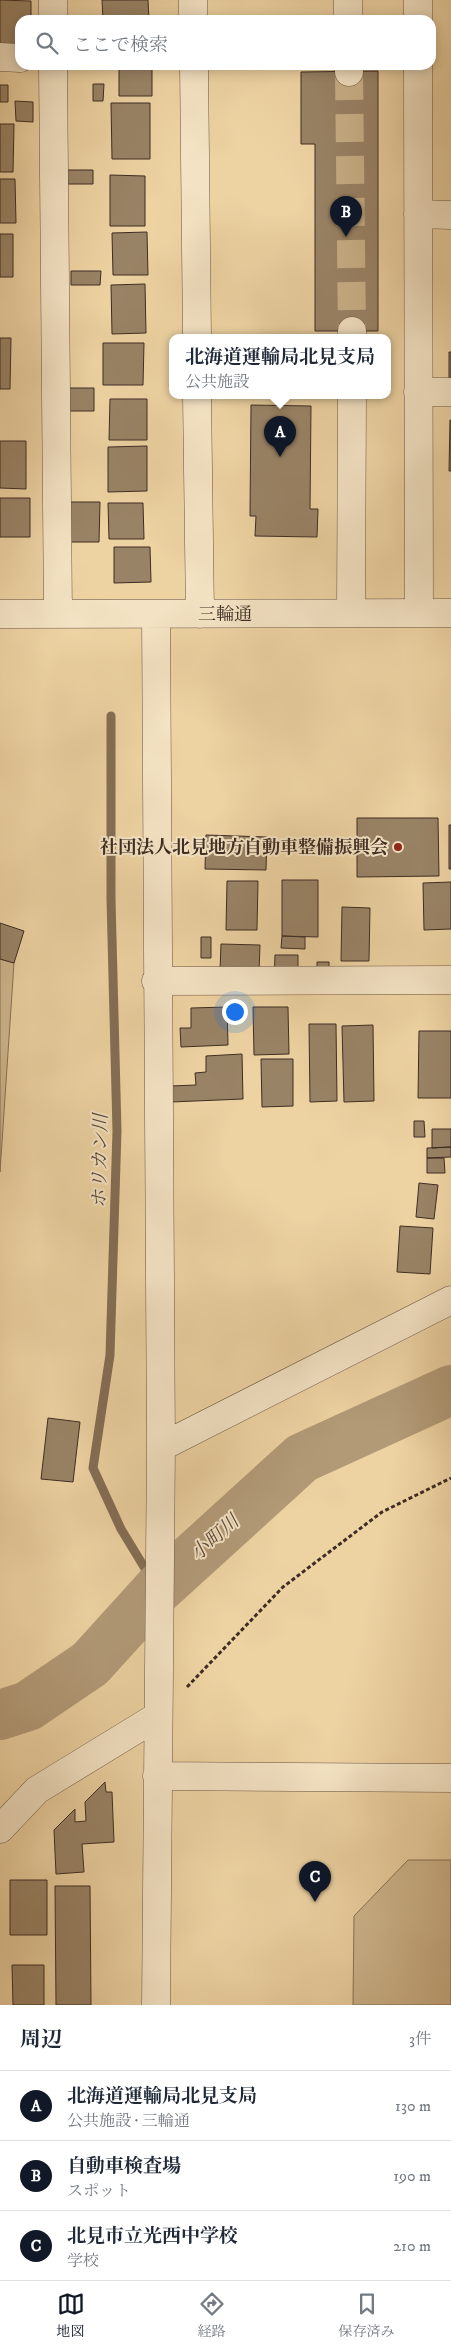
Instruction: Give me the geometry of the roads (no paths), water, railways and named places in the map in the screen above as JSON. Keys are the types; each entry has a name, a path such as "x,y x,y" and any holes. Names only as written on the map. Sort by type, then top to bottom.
{"street":[{"path":"53,0 53,15"},
{"path":"193,15 194,0"},
{"path":"348,0 348,15"},
{"path":"418,0 418,15"},
{"path":"0,58 15,58"},
{"path":"53,70 58,614"},
{"path":"194,70 197,334"},
{"path":"418,70 419,613"},
{"path":"418,214 451,214"},
{"path":"418,392 451,392"},
{"path":"198,399 200,614"},
{"path":"351,613 352,399"},
{"name":"三輪通","path":"0,614 451,613"},
{"path":"156,614 156,981 161,1447 156,2005"},
{"path":"156,981 451,980"},
{"path":"161,1447 451,1300"},
{"path":"0,1829 37,1790 158,1716"},
{"path":"157,1776 451,1778"}],"waterway":[{"name":"ホリカン川","path":"111,716 111,899 117,1131 110,1355 93,1468 121,1529 152,1580"},
{"name":"小町川","path":"0,1715 28,1706 90,1664 158,1589 302,1458 451,1390"}],"tunnel":[{"path":"349,72 352,331"}],"place":[{"name":"自動車検査場","path":"346,237"},
{"name":"北海道運輸局北見支局","path":"280,457"},
{"name":"社団法人北見地方自動車整備振興会","path":"398,847"},
{"name":"北見市立光西中学校","path":"315,1902"}]}
